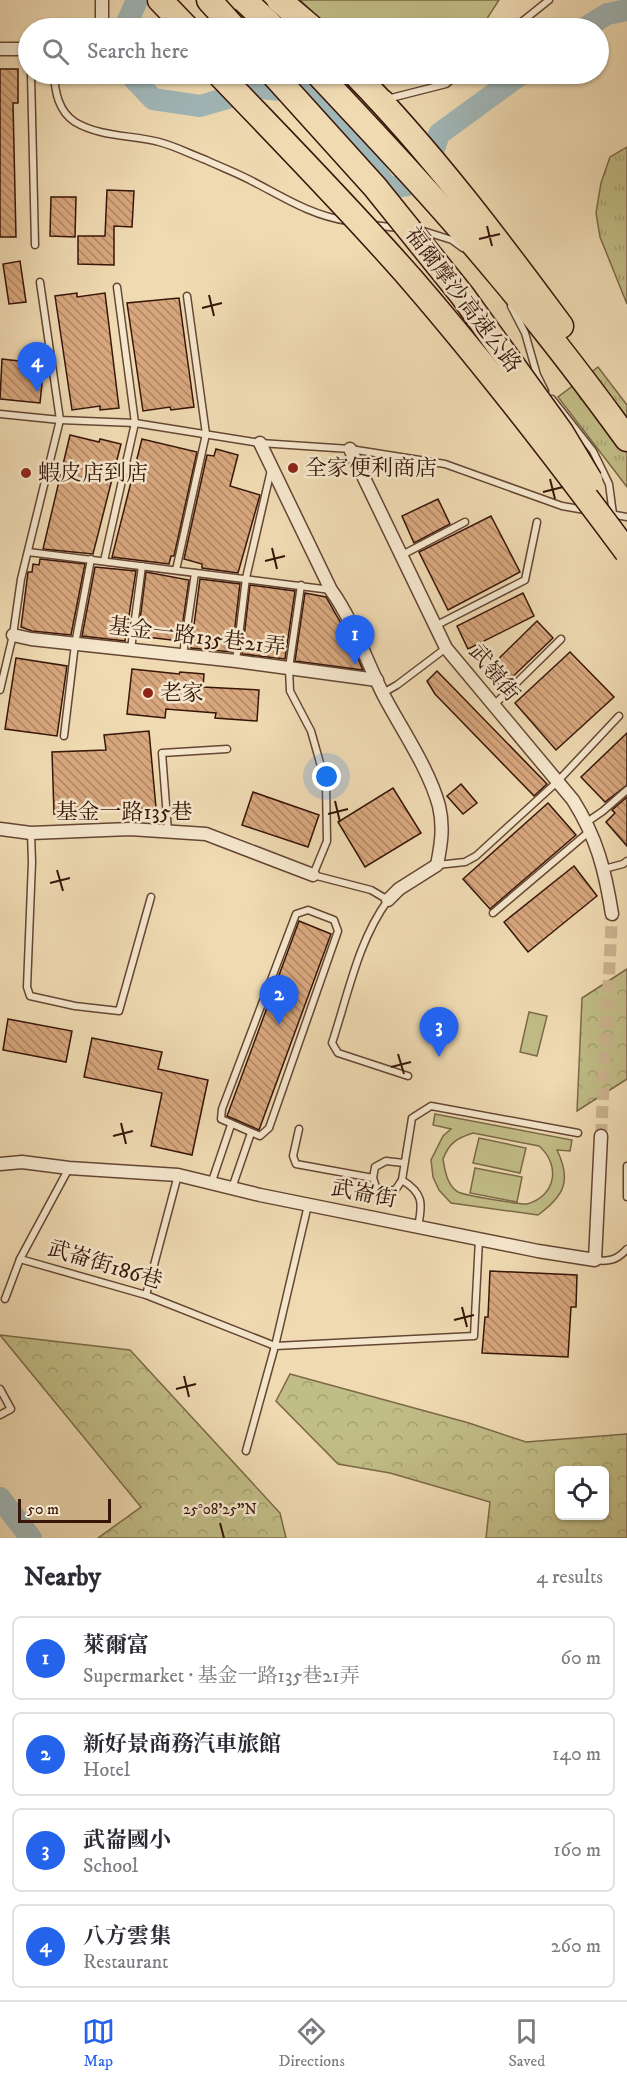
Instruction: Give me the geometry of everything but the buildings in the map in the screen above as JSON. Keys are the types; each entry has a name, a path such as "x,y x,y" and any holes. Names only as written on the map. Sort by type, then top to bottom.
{"highway":[{"path":"150,0 167,18"},
{"path":"160,0 177,18"},
{"path":"209,0 225,18"},
{"path":"266,13 281,18"},
{"path":"229,84 349,210 462,340"},
{"path":"240,84 353,203 545,443 627,552"},
{"name":"福爾摩沙高速公路","path":"282,84 375,187 462,295 561,432 627,545"},
{"name":"福爾摩沙高速公路","path":"327,84 428,192 502,278 627,439"},
{"path":"365,84 487,225 627,421"}],"street":[{"path":"102,0 102,18"},
{"path":"0,49 18,49"},
{"path":"260,443 331,590 342,606 383,693 423,769 438,804 443,826 437,865 399,889 388,900"},
{"name":"武嶺街","path":"350,449 437,625 446,648 558,782 589,826 604,869 612,914"},
{"name":"基金一路135巷21弄","path":"13,635 377,680"},
{"name":"基金一路135巷","path":"0,829 31,834 130,829 206,834 313,875"},
{"path":"595,1260 601,1136"},
{"name":"武崙街","path":"0,1164 22,1162 69,1168 178,1175 211,1184 479,1239 595,1260"}],"lane":[{"path":"526,18 549,0"},
{"path":"266,13 294,3 310,18"},
{"path":"31,84 35,245"},
{"path":"55,84 55,91 64,111 73,121 88,128 159,142 251,180 293,204 333,219 418,230 452,240 470,253 498,285"},
{"path":"382,90 391,98 446,84"},
{"path":"0,690 13,635 21,579 60,420 40,282"},
{"path":"104,561 135,423 117,287"},
{"path":"504,295 525,333 537,375 545,390 593,451 609,484 612,514"},
{"path":"176,570 206,434 187,296"},
{"path":"0,414 60,420 135,423 260,443 350,449 445,464 562,506 627,516"},
{"path":"236,661 246,578 272,467"},
{"path":"402,555 465,522"},
{"path":"437,625 525,580 537,522"},
{"path":"28,552 331,590"},
{"path":"64,736 75,644 91,559"},
{"path":"131,650 142,566"},
{"path":"183,656 195,573"},
{"path":"301,585 289,668 290,691 311,731 326,784 327,841 313,875 371,890 388,900 375,918 364,942 332,1043 338,1053 408,1076"},
{"path":"494,705 561,639"},
{"path":"383,693 446,648"},
{"path":"437,865 465,862 476,856 558,782 620,716"},
{"path":"168,832 162,753 227,749"},
{"path":"493,913 627,790"},
{"path":"31,834 27,987 30,996 75,1006 119,1011 151,897"},
{"path":"604,869 627,861"},
{"path":"308,910 334,920 338,931 269,1128 260,1137 251,1133 221,1119 222,1109 296,914 308,910"},
{"path":"404,1163 386,1161 375,1167 373,1178 376,1187 388,1192 396,1189 402,1180 412,1118 431,1106 578,1133"},
{"path":"211,1184 231,1125"},
{"path":"299,1129 293,1156 297,1164 373,1178"},
{"path":"232,1188 251,1133"},
{"path":"627,1166 627,1197"},
{"name":"武崙街186巷","path":"69,1168 20,1259 146,1295 275,1346"},
{"path":"146,1295 178,1175"},
{"path":"402,1180 414,1187 420,1197 421,1209 418,1226"},
{"path":"246,1451 275,1346 309,1204"},
{"path":"275,1346 474,1336 479,1239"},
{"path":"595,1260 608,1262 620,1257 627,1249"},
{"path":"5,1299 20,1259"},
{"path":"0,1389 11,1408 0,1415"}],"green space":[{"path":"300,0 499,0 487,18 319,18"},
{"path":"627,147 627,304 600,237 596,213 601,183 610,157"},
{"path":"598,367 627,405 627,487 558,397"},
{"path":"627,969 627,1079 577,1111 582,998"},
{"path":"529,1012 547,1016 537,1056 520,1052"},
{"path":"435,1114 572,1140 570,1151 557,1150 564,1171 563,1187 554,1201 538,1215 451,1203 439,1190 433,1177 431,1160 443,1136 451,1129 433,1125","holes":["473,1133 539,1146 550,1162 553,1171 552,1179 544,1194 527,1204 458,1192 451,1186 447,1177 443,1159 445,1153 454,1142 467,1135"]},
{"path":"479,1138 526,1148 520,1173 473,1163"},
{"path":"475,1168 522,1177 517,1202 470,1193"},
{"path":"0,1335 130,1350 280,1513 286,1538 98,1538 141,1507"},
{"path":"290,1374 469,1423 526,1442 627,1434 627,1538 486,1538 490,1502 390,1473 338,1464 276,1401"}],"waterway":[{"path":"129,18 137,0"},
{"path":"601,18 607,14 627,10"},
{"path":"139,84 153,99 200,106 262,88 305,93 360,150 388,188 408,185 432,155 439,134 507,84"},
{"path":"0,1498 31,1538"}],"tunnel":[{"path":"601,1136 612,914"}],"place":[{"name":"八方雲集","path":"37,392"},
{"name":"全家便利商店","path":"293,468"},
{"name":"蝦皮店到店","path":"26,473"},
{"name":"萊爾富","path":"355,665"},
{"name":"老家","path":"148,693"},
{"name":"新好景商務汽車旅館","path":"279,1025"},
{"name":"武崙國小","path":"439,1057"}]}
